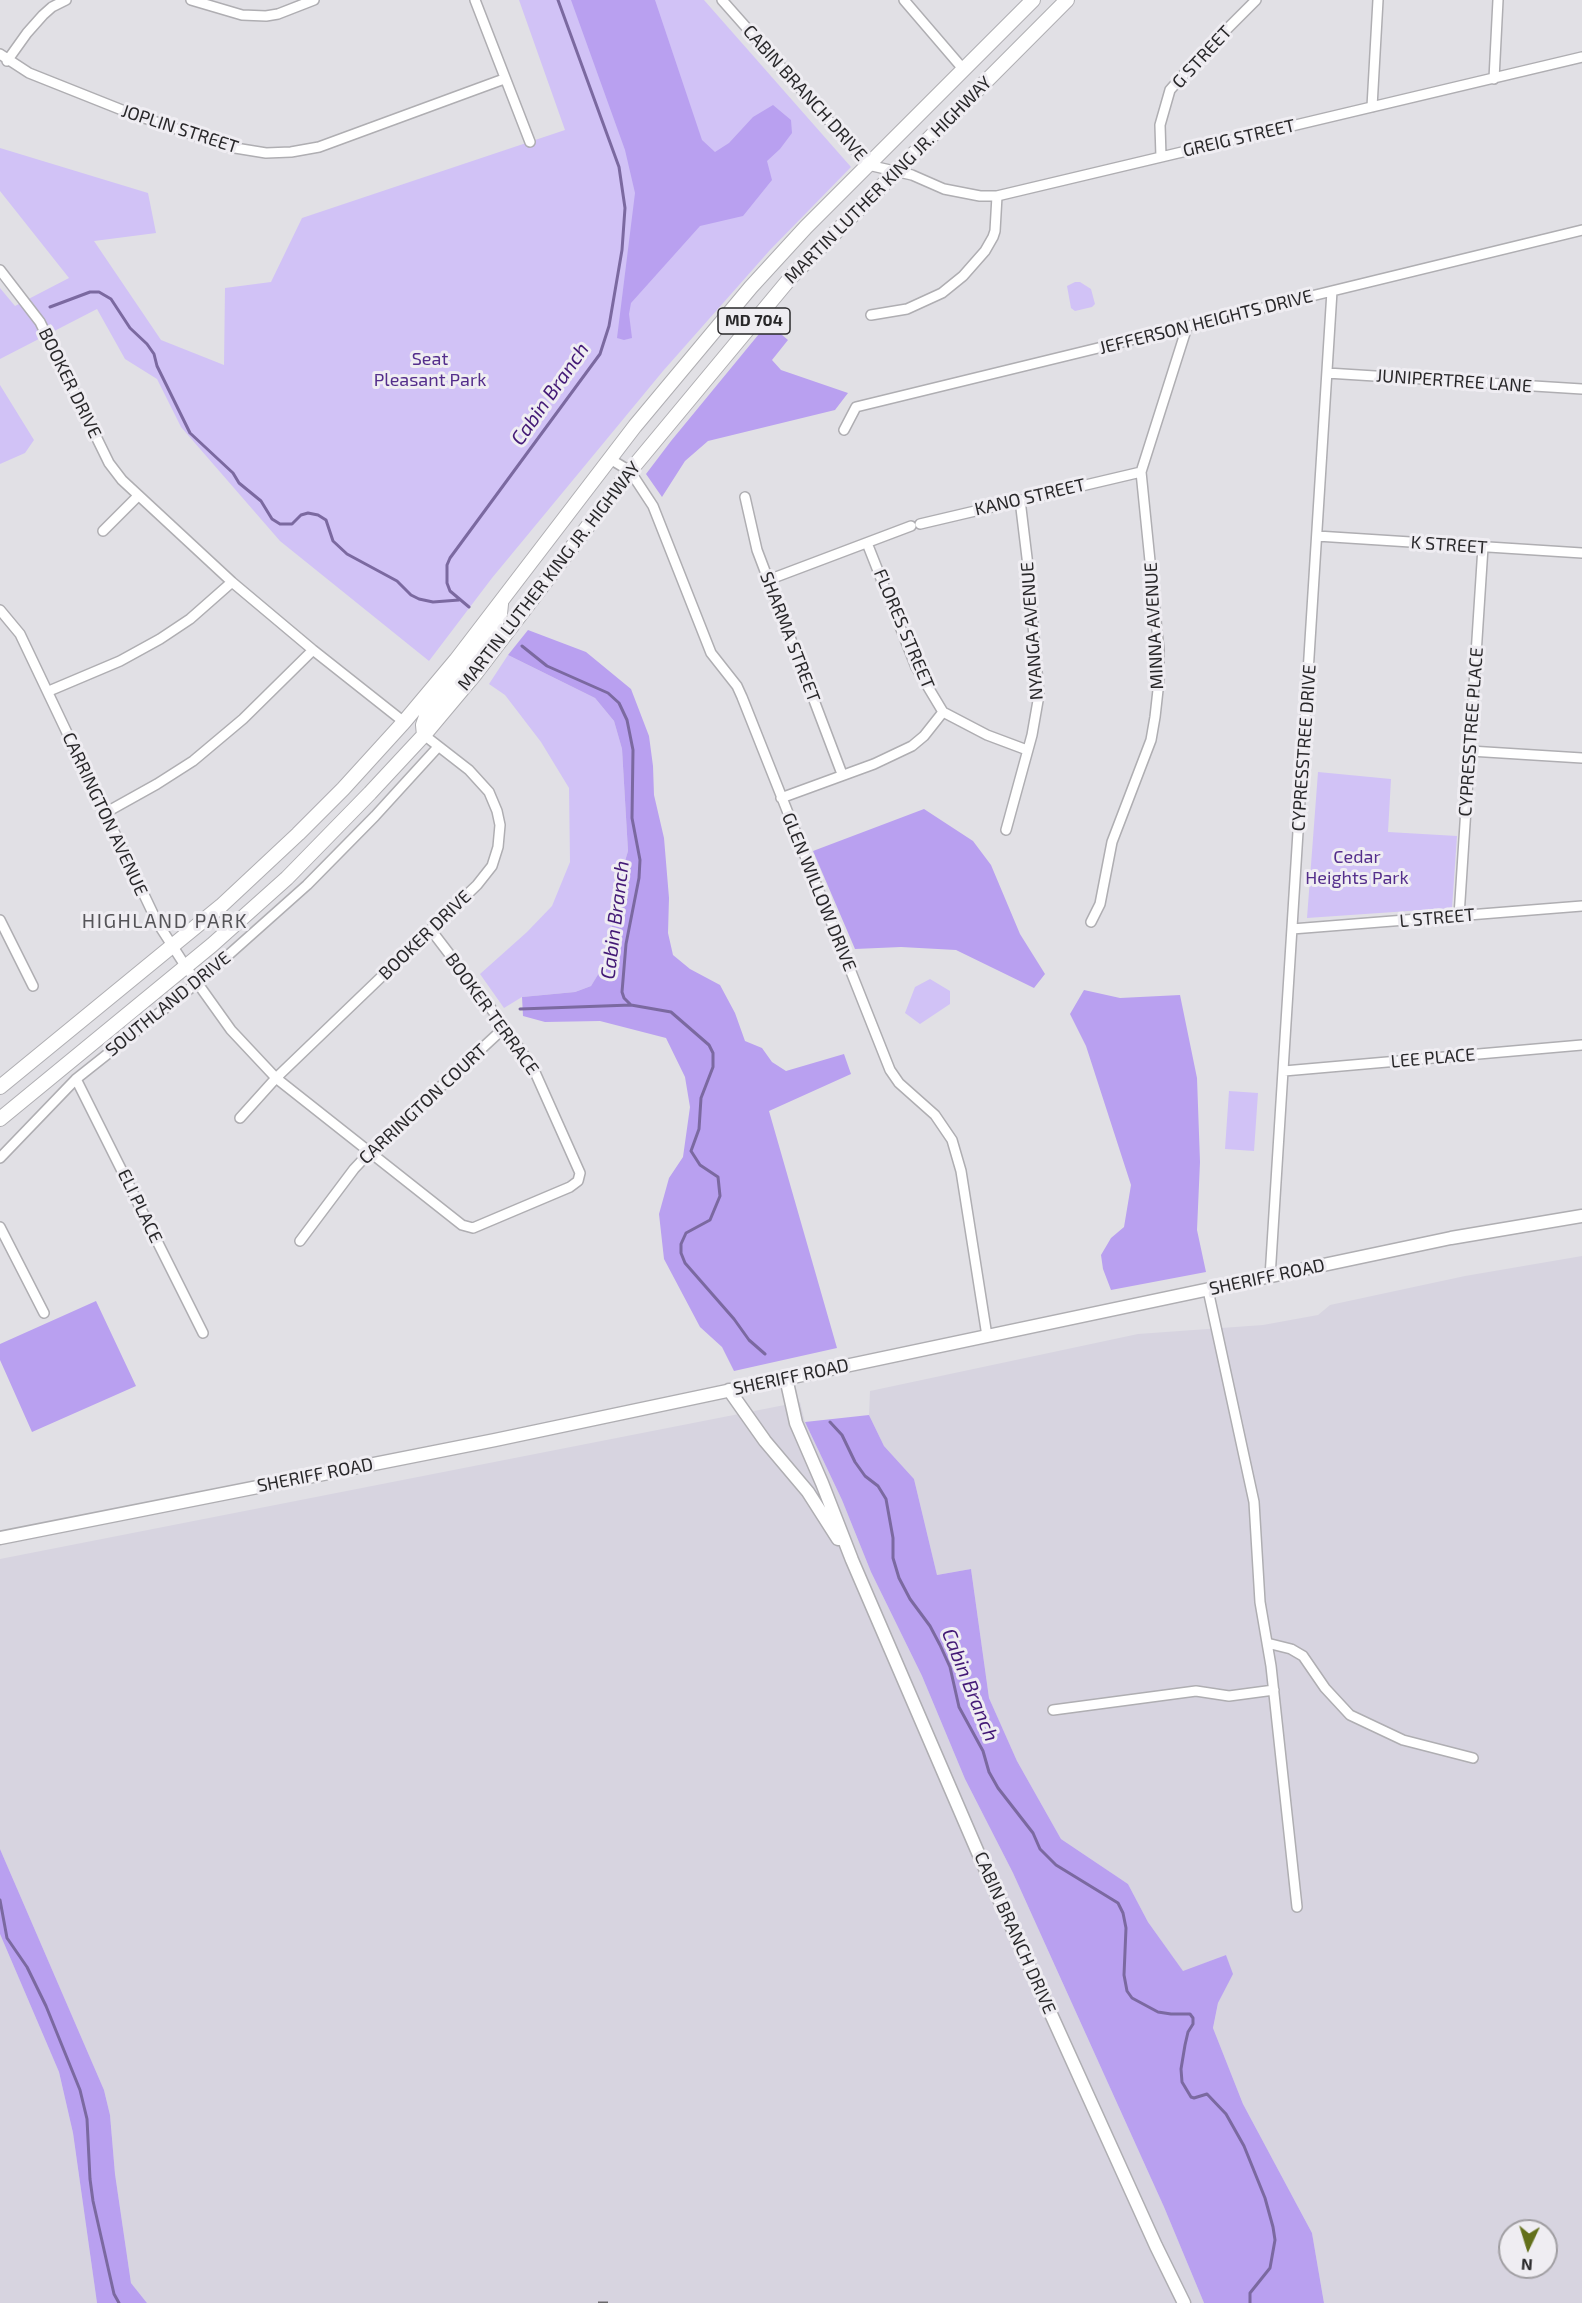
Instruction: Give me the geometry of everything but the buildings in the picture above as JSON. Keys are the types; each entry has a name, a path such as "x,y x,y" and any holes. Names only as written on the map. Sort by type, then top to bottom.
{"main road":[{"name":"MARTIN LUTHER KING JR. HIGHWAY","path":"0,1088 221,906 298,834 404,722 456,660 673,379 751,286 1033,0"},
{"name":"MARTIN LUTHER KING JR. HIGHWAY","path":"0,1119 186,967 287,878 337,827 424,735 476,673 630,471 792,276 1066,0"},
{"path":"424,735 423,725 427,714 491,632 500,615 501,600"},
{"path":"337,827 338,820 347,806 410,737 409,727 404,722"},
{"name":"SHERIFF ROAD","path":"0,1538 495,1440 1473,1234 1582,1216"},
{"name":"CABIN BRANCH DRIVE","path":"786,1378 796,1423 852,1560 980,1855 1156,2246 1184,2303"},
{"name":"CABIN BRANCH DRIVE","path":"729,1390 765,1441 808,1492 852,1560"}],"street":[{"path":"4,57 43,15 55,5 66,0"},
{"path":"191,0 242,15 267,16 314,0"},
{"path":"475,0 530,142"},
{"name":"CABIN BRANCH DRIVE","path":"722,0 868,165 897,171"},
{"path":"904,0 964,70"},
{"name":"G STREET","path":"1161,157 1160,125 1170,90 1198,58 1256,0"},
{"path":"1372,107 1378,0"},
{"path":"1494,79 1498,0"},
{"name":"JOPLIN STREET","path":"4,57 29,73 137,116 229,147 266,153 291,153 319,147 504,79"},
{"name":"GREIG STREET","path":"897,171 957,192 997,196 1582,57"},
{"path":"871,315 915,306 942,293 963,276 985,251 993,237 997,196"},
{"name":"JEFFERSON HEIGHTS DRIVE","path":"844,430 856,407 1582,230"},
{"name":"BOOKER DRIVE","path":"0,270 40,322 109,463 122,480 232,582 404,722"},
{"name":"CYPRESSTREE DRIVE","path":"1270,1277 1332,291"},
{"name":"MINNA AVENUE","path":"1091,922 1100,904 1118,820 1151,740 1158,698 1159,650 1141,472 1187,327"},
{"name":"JUNIPERTREE LANE","path":"1327,373 1582,389"},
{"name":"GLEN WILLOW DRIVE","path":"610,459 630,471 653,506 711,653 732,679 742,697 886,1064 899,1083 941,1121 952,1140 961,1171 987,1336"},
{"name":"KANO STREET","path":"768,580 916,525 1141,472"},
{"path":"103,531 138,496"},
{"name":"SHARMA STREET","path":"745,497 753,537 768,580 842,774"},
{"name":"NYANGA AVENUE","path":"1006,830 1037,714 1039,689 1020,500"},
{"name":"K STREET","path":"1317,536 1582,553"},
{"name":"FLORES STREET","path":"867,543 916,667 944,712"},
{"name":"CYPRESSTREE PLACE","path":"1459,916 1484,547"},
{"path":"49,692 120,661 160,639 190,619 232,582"},
{"name":"CARRINGTON AVENUE","path":"0,610 18,629 147,903 186,967 240,1041 276,1078 462,1225"},
{"path":"105,813 193,761 243,719 313,650"},
{"path":"781,798 874,764 912,746 924,736 944,712 987,735 1027,750"},
{"name":"BOOKER DRIVE","path":"240,1118 276,1078 487,874 497,854 499,818 489,792 469,770 424,735"},
{"name":"SOUTHLAND DRIVE","path":"0,1158 76,1079 197,982 307,885 375,816 438,747"},
{"path":"1470,751 1582,758"},
{"name":"L STREET","path":"1292,929 1582,906"},
{"path":"0,920 33,986"},
{"name":"BOOKER TERRACE","path":"431,930 534,1070 578,1167 579,1179 570,1187 477,1228 470,1229 462,1225"},
{"name":"CARRINGTON COURT","path":"300,1241 354,1169 370,1152 505,1028"},
{"name":"LEE PLACE","path":"1284,1071 1582,1045"},
{"name":"ELI PLACE","path":"76,1079 203,1333"},
{"path":"0,1227 44,1313"},
{"path":"1208,1290 1254,1502 1258,1582 1274,1690 1297,1908"},
{"path":"1267,1643 1291,1649 1303,1656 1325,1688 1350,1715 1403,1740 1473,1758"},
{"path":"1053,1710 1196,1691 1229,1696 1274,1690"}],"shaded area":[{"path":"571,0 655,0 702,140 715,152 729,143 753,117 773,105 791,120 792,133 767,161 772,180 743,216 700,226 631,303 629,314 632,338 624,340 617,338 635,193 625,150"},
{"path":"768,323 788,340 772,360 781,370 848,393 835,410 708,441 685,461 662,497 646,474"},
{"path":"528,630 586,652 631,689 649,736 654,795 664,838 669,898 668,933 673,955 690,969 720,985 735,1013 745,1041 762,1048 772,1062 786,1071 844,1054 851,1074 769,1111 837,1348 734,1371 722,1347 700,1327 664,1259 659,1214 669,1178 683,1157 690,1107 685,1077 666,1038 600,1021 545,1022 523,1016 522,997 575,992 591,986 605,963 611,929 622,897 623,868 628,851 622,749 614,721 595,698 508,655"},
{"path":"924,809 973,841 991,865 1020,934 1045,974 1034,988 956,950 901,947 855,949 813,851"},
{"path":"1084,990 1120,998 1180,995 1197,1078 1200,1162 1197,1230 1206,1272 1111,1290 1103,1269 1101,1255 1111,1238 1124,1227 1131,1185 1086,1046 1070,1014"},
{"path":"1582,1256 1582,2303 1324,2303 1312,2233 1243,2104 1213,2028 1218,2003 1232,1974 1226,1955 1183,1972 1148,1922 1128,1884 1061,1839 1017,1761 989,1698 971,1569 937,1575 914,1479 884,1446 869,1415 870,1391 1138,1334 1263,1325 1318,1315 1330,1305 1465,1276"},
{"path":"96,1301 136,1386 32,1432 0,1360 0,1344"},
{"path":"800,1402 805,1422 842,1500 871,1572 922,1676 965,1779 1013,1873 1164,2207 1204,2303 147,2303 131,2283 115,2174 110,2115 104,2090 0,1849 0,1559"},
{"path":"869,1415 884,1446 914,1479 937,1575 971,1569 989,1698 1017,1761 1061,1839 1128,1884 1148,1922 1183,1971 1226,1955 1233,1974 1218,2003 1213,2028 1243,2104 1312,2233 1324,2303 1204,2303 1164,2207 1013,1873 965,1779 922,1676 871,1572 842,1500 805,1422"},
{"path":"0,1849 104,2090 110,2115 115,2174 131,2283 147,2303 97,2303 73,2133 59,2072 0,1934"},
{"path":"0,1934 59,2072 73,2133 97,2303 0,2303"}],"green space":[{"name":"Seat Pleasant Park","path":"519,0 704,0 851,167 770,250 663,371 492,578 429,661 280,541 181,427 157,379 125,359 97,309 0,359 0,288 15,306 69,278 0,191 0,148 148,193 156,233 94,241 161,340 224,365 225,288 271,282 302,218 565,130"},
{"path":"1080,282 1091,289 1095,304 1092,307 1075,311 1071,308 1067,286"},
{"path":"0,385 34,440 25,453 0,464"},
{"path":"508,655 595,698 614,721 622,749 628,851 623,868 622,897 611,929 605,963 591,986 575,992 522,997 504,1008 480,974 552,906 570,862 569,788 541,742 505,695 489,684"},
{"name":"Cedar Heights Park","path":"1318,772 1391,779 1388,832 1457,836 1452,908 1307,918"},
{"path":"930,979 950,991 950,1004 920,1024 905,1013 915,987"},
{"path":"1229,1091 1258,1093 1254,1151 1225,1149"}],"waterway":[{"name":"Cabin Branch","path":"469,607 450,591 447,583 447,565 600,354 609,326 622,250 625,208 619,167 558,0"},
{"path":"50,307 90,292 99,292 111,299 130,328 154,354 157,366 190,433 233,473 239,483 261,501 272,519 280,524 292,524 301,515 308,513 318,515 326,520 333,541 347,554 397,581 411,595 433,602 459,600"},
{"name":"Cabin Branch","path":"522,646 547,666 608,693 619,703 627,720 633,750 632,818 640,860 639,878 626,944 622,992 631,1005 671,1012 709,1045 713,1053 713,1067 701,1098 699,1129 691,1151 700,1165 718,1177 720,1196 710,1220 686,1233 681,1244 681,1253 685,1263 734,1319 749,1340 765,1354"},
{"path":"520,1009 631,1005"},
{"name":"Cabin Branch","path":"830,1422 842,1435 855,1462 865,1476 878,1486 886,1499 893,1538 893,1558 899,1578 940,1645 950,1667 959,1707 983,1751 989,1772 998,1788 1033,1833 1040,1849 1056,1865 1118,1903 1126,1928 1124,1975 1127,1991 1132,1998 1158,2012 1190,2014 1193,2018 1185,2045 1181,2069 1182,2082 1191,2097 1207,2094 1226,2114 1244,2146 1265,2198 1273,2227 1275,2240 1270,2268 1250,2293 1250,2303"},
{"path":"0,1900 7,1938 27,1967 46,2006 80,2090 87,2119 93,2201 114,2294 119,2303"}],"railway":[{"path":"598,2303 615,2303"}],"district":[{"name":"HIGHLAND PARK","path":"165,921"}]}
